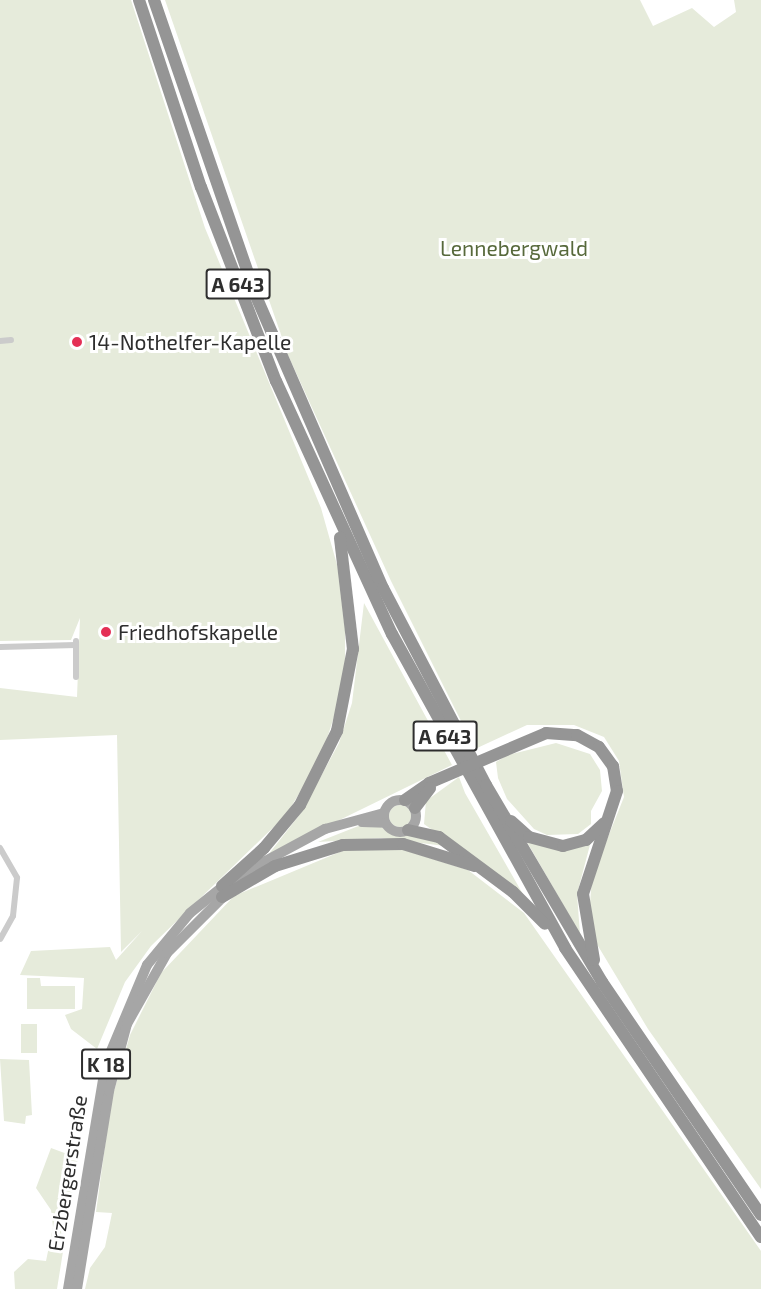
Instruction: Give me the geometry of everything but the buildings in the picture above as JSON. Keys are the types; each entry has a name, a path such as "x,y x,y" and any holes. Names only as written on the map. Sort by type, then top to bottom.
{"highway":[{"name":"A 643","path":"139,0 236,279 336,519 422,693 565,948 761,1237"},
{"name":"A 643","path":"154,0 217,192 290,380 383,588 501,811 602,982 761,1215"},
{"path":"222,891 294,813 337,731 350,677 353,621 336,519"},
{"path":"410,804 450,774 546,733 577,735 609,760 617,783 615,804 583,894 587,938 602,982"},
{"path":"501,811 529,837 563,846 593,835 615,804"},
{"path":"408,830 433,834 519,897 565,948"},
{"path":"222,891 298,857 343,845 403,844 475,866"}],"main road":[{"path":"222,891 325,829 384,818 394,801 410,804 416,818 408,830 398,832 384,818"},
{"name":"Erzbergerstraße","path":"68,1289 100,1089 119,1022 160,947 222,891"},
{"name":"Erzbergerstraße","path":"77,1289 109,1091 124,1035 167,952 222,891"}],"street":[{"path":"0,341 11,340"},
{"path":"0,646 76,643 76,677"},
{"path":"0,848 16,878 13,916 0,939"}],"green space":[{"path":"0,0 131,0 205,228 321,508 345,593 345,682 324,748 302,789 286,815 151,946 125,982 97,1049 71,1029 65,1015 82,1009 84,978 20,975 31,951 110,947 116,960 142,931 121,952 117,735 0,740 0,688 77,697 80,618 71,640 0,641"},
{"name":"Lennebergwald","path":"165,0 640,0 653,26 692,8 714,27 736,12 734,0 761,0 761,1189 648,1029 595,941 589,916 592,877 624,797 619,761 604,737 574,725 527,725 475,749 391,581 288,355"},
{"path":"364,603 452,765 268,855 301,813 339,743 352,703"},
{"path":"556,743 590,754 600,770 602,791 591,811 591,824 578,834 547,835 534,829 507,799 498,778 496,762 508,755"},
{"path":"459,777 465,793 524,896 424,824 426,801"},
{"path":"400,805 408,808 411,816 408,824 400,827 392,824 389,816 392,808"},
{"path":"361,825 381,827 396,836 421,833 445,846 381,838 318,842"},
{"path":"591,841 577,894 580,934 527,842 567,850"},
{"path":"347,849 401,849 468,870 524,913 761,1251 761,1289 85,1289 90,1268 105,1247 112,1213 96,1212 111,1102 130,1035 161,973 234,896"},
{"path":"27,978 40,978 41,986 75,986 75,1009 27,1009"},
{"path":"21,1024 37,1024 37,1053 21,1053"},
{"path":"0,1059 29,1060 32,1115 26,1116 25,1124 4,1121"},
{"path":"51,1148 78,1158 57,1289 15,1289 14,1272 28,1259 46,1261 53,1227 51,1210 36,1188"}],"place":[{"name":"14-Nothelfer-Kapelle","path":"77,342"},
{"name":"Friedhofskapelle","path":"106,632"}]}
